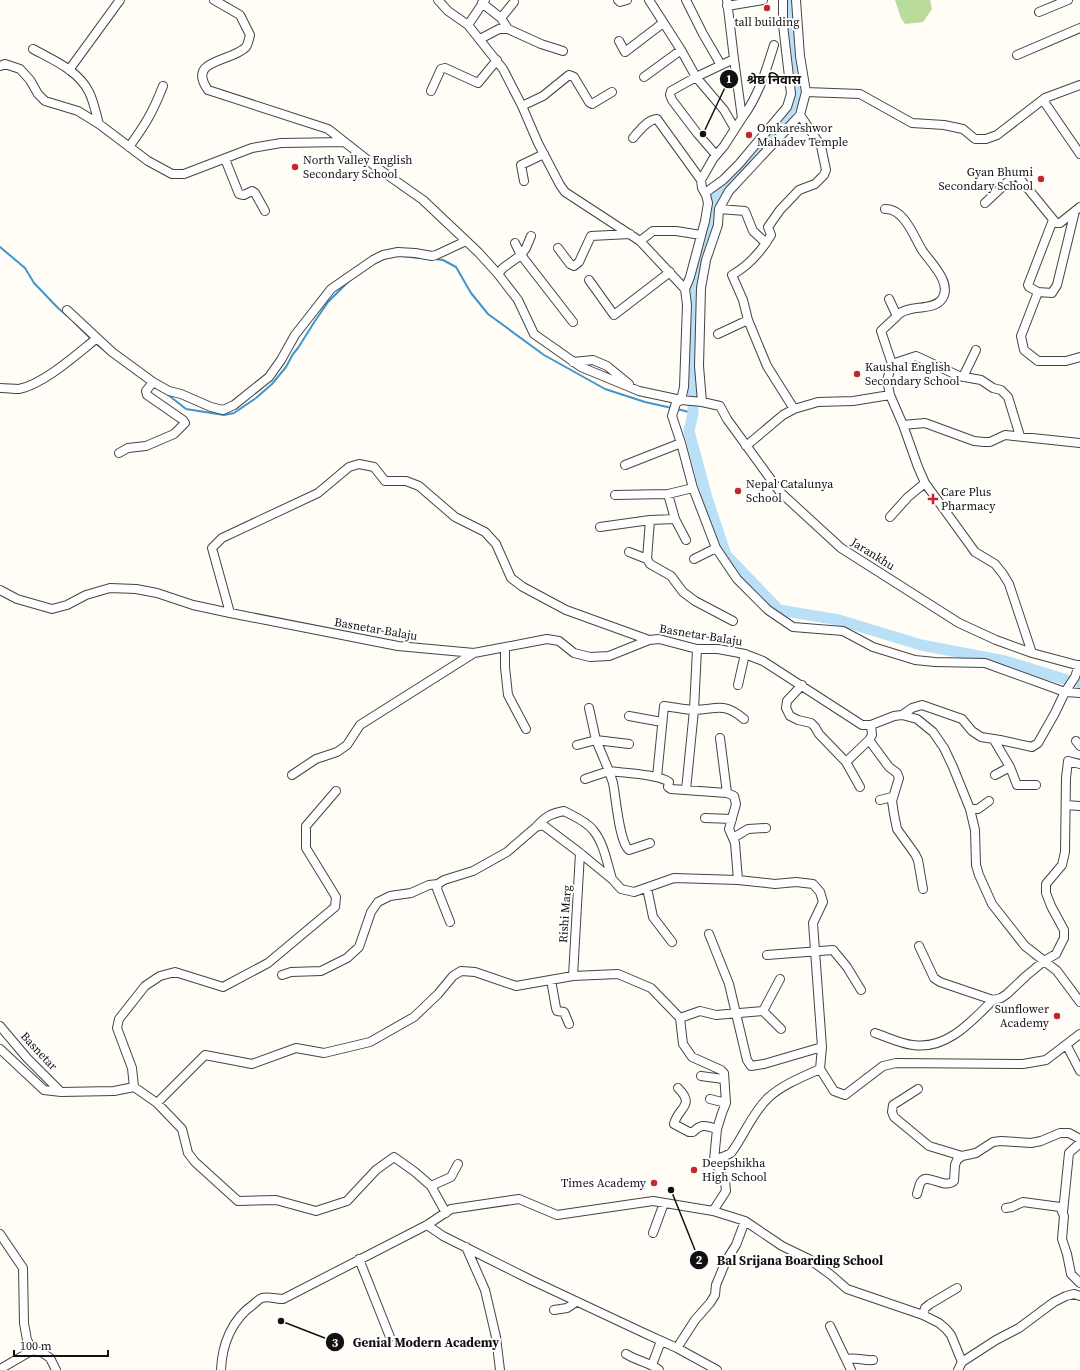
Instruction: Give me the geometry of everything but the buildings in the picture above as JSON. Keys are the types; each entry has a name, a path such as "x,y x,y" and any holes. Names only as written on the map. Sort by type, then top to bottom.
{"street":[{"path":"69,70 120,0"},
{"name":"Jarankhu","path":"214,0 240,15 250,35 247,46 240,52 207,65 202,73 203,83 208,90 328,129 379,170 423,200 479,253 498,274 518,300 534,334 573,362 581,367 636,390 678,402 702,402 720,406 727,419 780,492 841,548 959,623 996,640 1032,653 1079,665"},
{"path":"438,0 448,11 468,25 503,69 522,106 538,143 565,192 640,241 686,289"},
{"path":"618,0 620,2 627,0"},
{"path":"649,0 681,50 696,77 724,110 735,129"},
{"path":"686,0 721,65"},
{"path":"742,118 726,2 763,0"},
{"path":"705,193 723,180 739,164 787,107 791,94 783,25 783,0"},
{"path":"702,402 699,366 701,288 706,260 718,225 719,209 729,191 800,115 806,92 800,56 796,0"},
{"path":"1039,12 1068,0"},
{"path":"468,25 484,2 501,18 508,29"},
{"path":"501,18 514,2"},
{"path":"619,41 625,52 663,22"},
{"path":"1017,54 1080,28"},
{"path":"480,39 499,29 508,29 541,44 564,51"},
{"path":"774,45 764,78 749,108 724,146 716,155 703,178 702,188 708,202 701,235 686,289 684,387 672,416 693,488 716,548 737,579 768,610 793,627 843,631 873,647 915,660 984,663 1080,693"},
{"path":"33,49 69,70 81,81 89,92 99,124"},
{"path":"644,77 681,50"},
{"path":"716,155 693,128 670,96 671,91 734,59"},
{"path":"431,91 441,69 445,68 478,83 497,60"},
{"path":"0,66 5,64 20,69 30,80 38,94 45,101 78,111 99,124 148,161 172,174 184,174 252,148 281,143 344,142"},
{"path":"522,106 543,96 569,75 574,77 592,104 612,92"},
{"path":"806,92 860,94 912,123 944,125 963,129 975,139 986,139 997,135 1045,98 1080,85"},
{"path":"128,147 145,125 155,107 163,86"},
{"path":"1045,98 1045,103 1080,154"},
{"path":"794,409 767,366 748,320 743,300 732,275 744,268 766,243 771,235 768,227 780,210 799,190 815,184 824,175 826,170 821,146 800,115"},
{"path":"633,138 649,122 655,118 657,119 703,178"},
{"path":"524,181 521,165 544,154"},
{"path":"225,159 239,194 244,195 252,191 255,193 265,211"},
{"path":"985,203 1017,175 1028,191 1056,223 1060,223 1078,209"},
{"path":"719,209 745,211 753,231 766,243"},
{"path":"885,209 895,211 909,226 922,250 943,280 945,293 943,298 936,304 905,310 897,315 881,331 892,364 887,380 890,395 903,424 925,483 975,552 995,564 1003,574 1010,588 1032,653"},
{"path":"1053,220 1028,285 1038,292 1052,293 1057,285 1078,209"},
{"path":"640,241 653,231 701,235"},
{"path":"558,248 570,264 574,266 579,262 591,236 630,234"},
{"path":"498,274 503,268 521,255 526,248 530,236"},
{"path":"67,310 112,352 153,382 170,391 181,394 211,407 223,410 243,399 269,377 281,360 295,335 331,289 373,260 383,255 398,252 432,256 466,241"},
{"path":"515,244 521,255 573,322"},
{"path":"589,280 614,315 670,272"},
{"path":"1038,292 1021,336 1024,350 1038,361 1066,361 1080,357"},
{"path":"889,299 897,315"},
{"path":"718,334 748,320"},
{"path":"0,388 19,388 40,381 78,354 97,338"},
{"path":"963,377 976,350"},
{"path":"892,364 916,356 959,376 981,380 993,388 1001,390 1008,397 1020,436"},
{"path":"119,453 128,448 146,446 174,434 185,423 183,420 147,395 146,391 153,382"},
{"path":"746,446 783,415 794,409 818,402 853,401 890,395"},
{"path":"903,424 925,423 974,441 990,442 1005,434 1080,442"},
{"path":"626,465 681,443"},
{"path":"230,612 212,548 222,538 318,493 349,467 359,464 374,467 384,481 406,481 419,486 455,517 485,532 496,544 511,578 523,587 566,610 649,640"},
{"path":"890,517 908,497 925,483"},
{"path":"615,496 668,494 693,488"},
{"path":"668,494 675,519 686,540"},
{"path":"600,527 650,520 675,519"},
{"path":"650,520 647,559 650,564 671,576 683,592 695,601 734,621"},
{"path":"694,559 716,548"},
{"path":"628,552 647,559"},
{"name":"Basnetar-Balaju","path":"0,590 17,599 52,609 67,605 86,595 110,588 136,590 157,593 193,604 230,612 398,646 474,654 547,639 559,640 574,653 590,657 609,656 649,640 659,639 697,649 718,649 746,654 763,661 802,685 858,723 862,725 871,725"},
{"path":"505,647 504,667 508,695 526,729"},
{"path":"686,790 694,710 697,649"},
{"path":"292,775 316,759 337,752 347,745 360,725 474,654"},
{"path":"738,684 746,654"},
{"path":"902,715 912,708 922,705 962,719 972,731 981,737 1032,747 1035,745 1055,713 1067,689 1076,677 1079,665"},
{"path":"802,685 787,701 786,708 790,716 798,720 811,723 816,728 819,734 846,762 860,788"},
{"path":"657,777 664,706 694,710 719,707 735,712 744,719"},
{"path":"589,708 596,740 613,782 621,833 626,847 629,850 650,842"},
{"path":"846,762 869,740 872,735 871,725 894,716 902,715 917,719 933,732 944,748 954,767 970,809 975,830 976,865 992,904 1025,946 1057,971 1080,1002"},
{"path":"629,716 662,722"},
{"path":"720,738 727,793"},
{"path":"577,745 596,740 629,744"},
{"path":"869,740 899,778 896,790 892,797 897,829 918,860 924,888"},
{"path":"994,740 1010,767 1017,785 1036,785"},
{"path":"875,1033 914,1045 929,1045 950,1038 966,1027 993,1000 1001,998 1007,994 1044,961 1056,954 1064,938 1064,930 1046,892 1046,884 1062,865 1065,852 1066,778 1068,761 1080,764"},
{"path":"995,775 1010,767"},
{"path":"585,779 609,771 657,777 667,780 669,782 669,788 727,793 734,796 736,804 729,829 735,843 738,880"},
{"path":"134,1087 132,1068 117,1028 119,1019 145,986 160,976 176,972 223,987 268,963 335,907 336,897 306,848 306,826 336,791"},
{"path":"880,800 892,797"},
{"path":"970,809 978,808 989,801"},
{"path":"1066,804 1080,806"},
{"path":"282,975 291,972 321,971 347,958 359,947 371,912 378,902 390,896 412,893 429,885 438,884 444,880 473,871 506,852 536,827 543,819 551,814 564,811 592,829 602,846 613,880"},
{"path":"705,818 732,819"},
{"path":"536,827 543,825 613,880 620,889 634,892 674,878 738,880 775,884 796,882 813,884 820,892 823,902 813,923 822,1047 820,1069 834,1091 845,1095 883,1066 896,1063 1023,1064 1046,1060 1067,1046 1080,1034"},
{"path":"734,838 748,829 766,828"},
{"name":"Rishi Marg","path":"573,976 580,854"},
{"path":"438,884 437,890 450,922"},
{"path":"647,888 653,917 672,942"},
{"path":"709,934 729,984 747,1060 751,1066 764,1064 822,1047"},
{"path":"918,946 934,978 940,982 993,1000"},
{"path":"767,955 832,950 847,968 861,990"},
{"path":"157,1103 205,1055 252,1064 296,1048 324,1053 370,1042 414,1017 438,994 453,976 461,971 475,972 516,986 573,976 618,974 651,988 680,1018 683,1044 692,1057 721,1070 724,1073 723,1079 726,1103 717,1129 714,1160 726,1181 726,1191 713,1211"},
{"path":"763,1011 780,979"},
{"path":"551,980 557,1011 564,1012 569,1024"},
{"path":"680,1018 700,1011 716,1015 763,1011 781,1029"},
{"name":"Basnetar","path":"0,1026 27,1058 61,1092"},
{"path":"1067,1046 1080,1071"},
{"path":"0,1049 44,1090 61,1092 114,1091 134,1087 157,1103 182,1128 188,1153 195,1162 238,1201 276,1200 316,1211 347,1201 376,1170 394,1157 431,1186 446,1213"},
{"path":"714,1160 731,1153 755,1114 767,1099 794,1080 820,1069"},
{"path":"701,1076 723,1079"},
{"path":"678,1088 686,1099 686,1104 675,1120 674,1124 689,1132 693,1132 703,1126 717,1129"},
{"path":"918,1089 893,1105 892,1112 894,1117 929,1146 962,1156"},
{"path":"710,1099 726,1103"},
{"path":"917,1194 921,1182 924,1180 928,1179 947,1185 951,1184 954,1181 957,1160 962,1156 976,1152 993,1142 1001,1141 1031,1143 1041,1141 1060,1133 1069,1133 1080,1139"},
{"path":"1080,1143 1069,1153 1062,1239 1071,1274 1080,1283"},
{"path":"431,1186 451,1177 458,1164"},
{"path":"221,1370 225,1341 234,1323 248,1308 262,1298 283,1299 427,1225 451,1209 519,1199 557,1215 653,1201 713,1211 745,1221 782,1246 809,1259 847,1289 923,1315 939,1323 951,1335 962,1362"},
{"path":"1006,1208 1023,1202 1060,1207 1063,1212"},
{"path":"653,1233 664,1203"},
{"path":"677,1348 695,1320 715,1295 716,1285 726,1261 736,1245 745,1221"},
{"path":"427,1225 443,1236 576,1302 677,1348 717,1370"},
{"path":"0,1234 23,1268 24,1323 27,1340 33,1350 43,1353 50,1358 56,1370"},
{"path":"466,1247 485,1290 496,1337 500,1370"},
{"path":"359,1259 390,1337"},
{"path":"923,1315 925,1308 930,1304 957,1288"},
{"path":"958,1370 962,1362 996,1340 1019,1328 1054,1302 1074,1294 1080,1296"},
{"path":"554,1310 567,1308 576,1302"},
{"path":"830,1326 851,1370"},
{"path":"626,1354 635,1360 656,1368 661,1341"},
{"path":"0,1369 33,1350"},
{"path":"846,1359 855,1357 868,1361 873,1360"}],"green space":[{"path":"895,0 930,0 932,9 923,22 905,24 901,18"}],"waterway":[{"path":"788,0 795,57 797,100 742,171 714,200 693,287 693,413 689,431 707,498 726,555 779,610 839,620 921,645 1005,661 1080,684"},
{"path":"0,247 25,268 34,283 58,308 69,317"},
{"path":"403,256 418,258"},
{"path":"435,259 443,260 456,267 471,293 488,314 544,355 605,389 645,402 672,408"},
{"path":"167,394 186,409 224,415 234,413 256,398 272,384 286,367 328,302 348,282"},
{"path":"74,322 92,340"},
{"path":"95,343 109,354"},
{"path":"677,409 693,413"}],"place":[{"name":"tall building","path":"767,8"},
{"name":"श्रेष्ठ निवास","path":"703,134"},
{"name":"Omkareshwor Mahadev Temple","path":"749,135"},
{"name":"North Valley English Secondary School","path":"295,167"},
{"name":"Gyan Bhumi Secondary School","path":"1041,179"},
{"name":"Kaushal English Secondary School","path":"857,374"},
{"name":"Nepal Catalunya School","path":"738,491"},
{"name":"Care Plus Pharmacy","path":"933,499"},
{"name":"Sunflower Academy","path":"1057,1016"},
{"name":"Deepshikha High School","path":"694,1170"},
{"name":"Times Academy","path":"654,1183"},
{"name":"Bal Srijana Boarding School","path":"671,1190"},
{"name":"Genial Modern Academy","path":"281,1321"}]}
